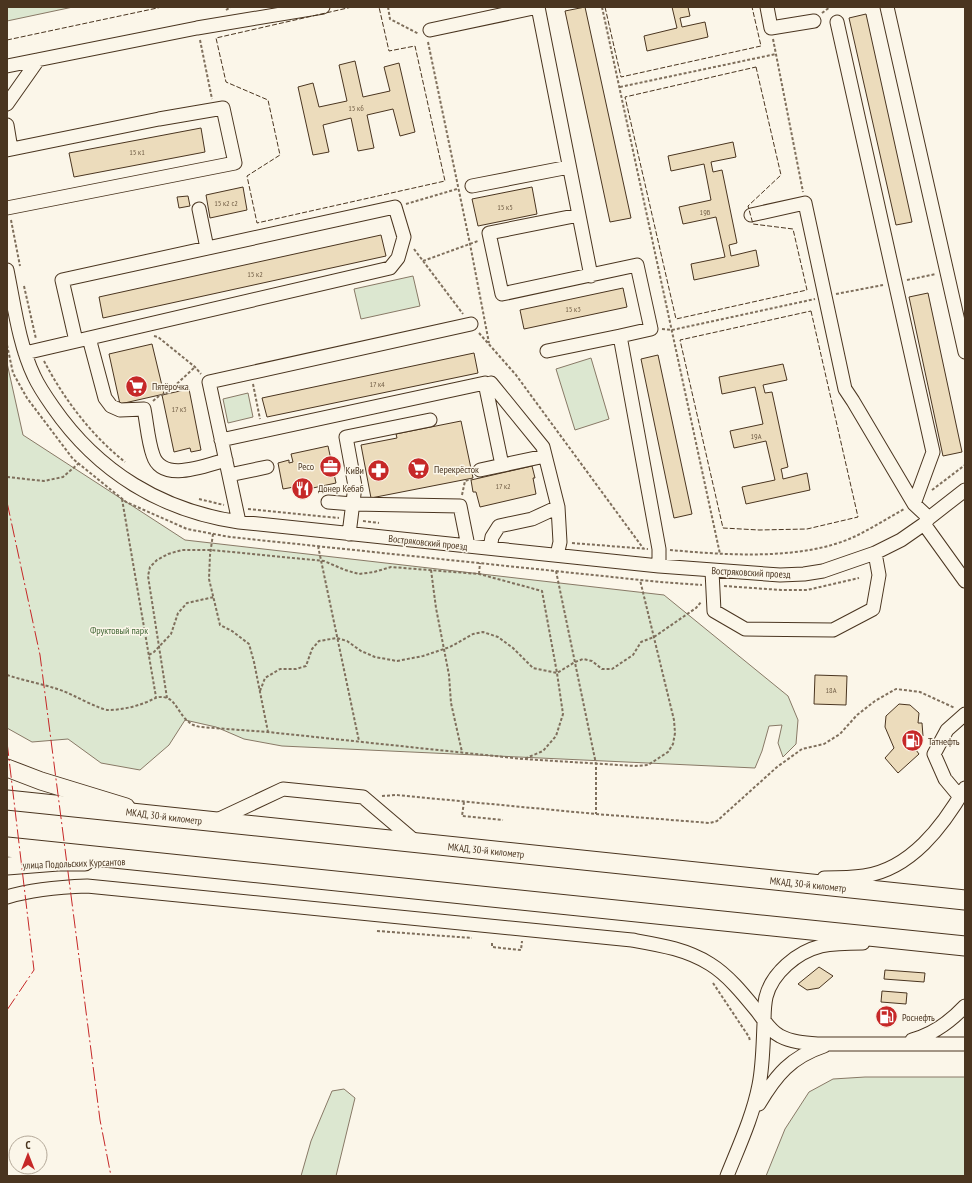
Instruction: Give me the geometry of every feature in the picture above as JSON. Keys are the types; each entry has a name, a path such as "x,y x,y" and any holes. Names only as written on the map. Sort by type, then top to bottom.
{"highway":[{"name":"МКАД, 30-й километр","path":"7,800 965,900"},
{"path":"7,847 965,946"}],"main road":[{"path":"7,768 41,782 147,814"},
{"name":"улица Подольских Курсантов","path":"7,866 58,862 142,861"}],"street":[{"path":"7,66 197,28 323,7"},
{"path":"426,35 538,7 592,276"},
{"path":"767,7 771,28 814,21"},
{"path":"887,7 965,352"},
{"path":"837,22 933,452 914,504"},
{"path":"7,104 38,60"},
{"path":"7,125 9,150 159,119 223,108 235,163 8,208"},
{"path":"472,186 570,167"},
{"path":"751,215 805,203 845,389 914,504 965,581"},
{"path":"25,353 83,340 390,268 398,258 404,237 395,207 62,280 83,340 105,398 111,406 120,410 144,409 153,457 160,466 168,470 176,471 226,460"},
{"path":"200,209 207,248"},
{"path":"547,351 651,329 637,265 592,276 502,294 489,233 579,215"},
{"name":"Востряковский проезд","path":"13,268 25,353 34,376 65,424 87,448 108,467 130,483 160,499 192,512 214,518 349,534 659,566 780,575 804,574 822,570 875,553 901,540 965,490"},
{"path":"239,522 209,382 471,324"},
{"path":"620,336 659,549 659,566"},
{"path":"222,440 485,383 502,465"},
{"path":"490,383 543,447 558,507 560,542 557,555"},
{"path":"349,534 355,486 346,437 430,420"},
{"path":"480,470 545,456"},
{"path":"229,475 267,467"},
{"path":"328,502 353,504 460,506 468,546"},
{"path":"490,548 492,537 499,526 532,519 558,507"},
{"path":"712,571 714,611 745,629 833,630 873,609 879,575 875,553"},
{"path":"740,877 835,878 866,876 887,869 902,861 928,839 946,818 962,792 945,779 934,754 947,730 962,712"},
{"path":"212,822 283,789 363,797 417,843"},
{"path":"7,897 25,892 56,887 86,886 632,940 690,952 711,964 747,999 770,1028 778,1035 788,1040 802,1043 839,1044 965,1044"},
{"path":"745,1133 759,1084 766,998 770,984 778,973 805,952 820,946 858,943 965,946"},
{"path":"885,1044 907,1042 924,1037 940,1028 956,1016 965,1006"},
{"path":"727,1176 745,1133 770,1084 794,1060 812,1050 839,1044"}],"path":[{"path":"388,7 390,19 426,35 470,244 489,344"},
{"path":"602,7 720,554"},
{"path":"197,28 214,110"},
{"path":"771,28 805,203"},
{"path":"620,87 776,54"},
{"path":"395,207 458,188 472,186"},
{"path":"8,208 13,268"},
{"path":"404,237 471,324 516,375 643,548"},
{"path":"423,261 490,237"},
{"path":"23,281 39,350 57,385 83,420 116,455 127,464"},
{"path":"672,330 826,297"},
{"path":"151,335 158,337 195,367 209,382"},
{"path":"7,345 13,372 27,398 73,458 126,502 187,529 230,537 640,580 713,586 807,590 859,578"},
{"path":"144,409 159,396 167,393 195,367"},
{"path":"250,373 263,431"},
{"path":"7,477 44,481 63,477 79,463"},
{"path":"560,542 720,554 788,553 819,548 855,536 914,504 965,465"},
{"path":"460,506 465,481 473,478 480,470"},
{"path":"121,498 156,697"},
{"path":"198,499 236,508 382,523"},
{"path":"213,534 210,550 209,579 220,625 232,631 249,644 268,732"},
{"path":"318,546 359,741"},
{"path":"167,698 148,576 150,567 157,560 168,554 182,550 210,550 321,561 359,574 374,572 391,567 479,574 542,591 563,714 556,736 543,751 523,759"},
{"path":"479,574 480,563"},
{"path":"431,570 436,608 449,675 451,703 462,753"},
{"path":"556,571 596,764 596,814"},
{"path":"7,675 24,681 37,682 105,710 121,710 148,702 156,697 167,698 173,701 181,715 190,723 200,727 359,741 523,759 596,764 648,765 668,752 673,744 675,734 674,720 640,580"},
{"path":"260,691 265,678 280,669 296,669 306,666 312,649 319,641 337,638 347,641 368,654 397,661 423,656 450,648 473,634 483,632 498,637 513,648 533,668 557,673 583,659 592,661 602,669 612,669 633,654 641,642 654,637 696,608 713,586"},
{"path":"149,655 170,634 178,613 187,603 214,598"},
{"path":"363,797 396,795 702,823 717,821 782,763 802,749 824,744 840,734 857,715 896,689 920,692 962,712"},
{"path":"464,802 462,816 503,820"},
{"path":"377,931 476,938"},
{"path":"492,943 492,947 521,950 522,941"},
{"path":"711,979 749,1037 751,1044"}],"green space":[{"path":"7,7 73,7 7,21"},
{"path":"413,276 420,306 361,319 354,289"},
{"path":"591,358 609,419 575,430 556,369"},
{"name":"Фруктовый парк","path":"7,363 23,435 185,540 664,595 788,696 798,720 796,744 783,757 778,743 782,725 769,726 762,751 755,768 282,746 244,739 216,727 185,720 169,745 140,770 101,763 68,739 32,742 7,728"},
{"path":"248,393 253,417 228,423 223,399"},
{"path":"865,1077 965,1077 965,1176 766,1176 785,1129 809,1092 833,1079"},
{"path":"344,1089 355,1098 336,1176 301,1176 311,1141 332,1091"}],"building":[{"path":"585,7 631,218 610,222 565,11"},
{"path":"672,7 688,7 690,16 680,18 682,27 705,22 708,37 647,51 644,36 677,28"},
{"path":"866,14 912,222 896,225 849,18"},
{"path":"355,61 363,97 390,91 384,67 399,63 415,132 400,136 393,109 367,115 374,148 358,151 351,118 323,125 329,152 313,155 298,87 313,83 319,107 347,101 339,65"},
{"path":"201,128 205,152 74,177 69,153"},
{"path":"733,142 736,157 711,162 713,172 722,170 737,243 729,245 731,256 756,250 759,266 694,280 691,264 725,257 716,217 683,224 679,207 711,200 704,164 671,171 668,156"},
{"path":"243,187 247,210 210,218 206,195"},
{"path":"532,187 537,214 478,226 472,199"},
{"path":"188,196 190,206 179,208 177,197"},
{"path":"381,235 386,256 103,318 99,297"},
{"path":"623,288 627,307 524,329 520,310"},
{"path":"928,293 962,452 943,456 909,297"},
{"path":"152,344 164,394 120,404 109,354"},
{"path":"474,353 478,373 267,417 262,398"},
{"path":"658,355 692,514 674,518 641,359"},
{"path":"783,364 787,380 763,385 765,393 772,392 788,467 781,469 783,479 807,473 810,490 746,504 742,487 775,480 766,441 734,448 730,431 763,424 755,387 722,394 719,377"},
{"path":"189,389 201,450 191,452 190,448 174,452 162,395"},
{"path":"461,421 473,478 371,498 361,445 397,438 396,434"},
{"path":"328,446 336,483 299,491 298,484 294,484 294,487 283,489 278,463 289,460 289,463 293,462 291,454"},
{"path":"532,466 535,478 533,478 536,494 480,507 476,492 473,492 471,480"},
{"path":"815,675 847,676 846,705 814,704"},
{"path":"899,704 910,705 919,713 918,723 922,723 923,736 919,736 916,750 919,754 898,773 885,758 894,748 885,727 886,716"},
{"path":"819,967 833,976 819,988 807,990 798,984"},
{"path":"885,970 925,973 924,982 884,979"},
{"path":"882,991 907,993 906,1004 881,1002"}],"fence":[{"path":"7,40 162,7"},
{"path":"352,7 216,38 226,82 268,100 280,155 247,176 257,223 445,181 415,46 389,51 379,7"},
{"path":"605,7 621,77 761,46 752,7"},
{"path":"756,67 781,175 748,206 753,224 793,229 807,290 676,319 625,97 756,67"},
{"path":"811,311 858,517 807,529 759,530 723,528 680,340 811,311"}],"power":[{"path":"7,502 40,655 100,1120 111,1176"},
{"path":"7,742 34,970 7,1010"}],"place":[{"name":"Пятёрочка","path":"136,386"},
{"name":"Ресо","path":"330,466"},
{"name":"Перекрёсток","path":"418,469"},
{"name":"КиВи","path":"379,470"},
{"name":"Донер Кебаб","path":"303,488"},
{"name":"Татнефть","path":"912,741"},
{"name":"Роснефть","path":"887,1017"}]}
